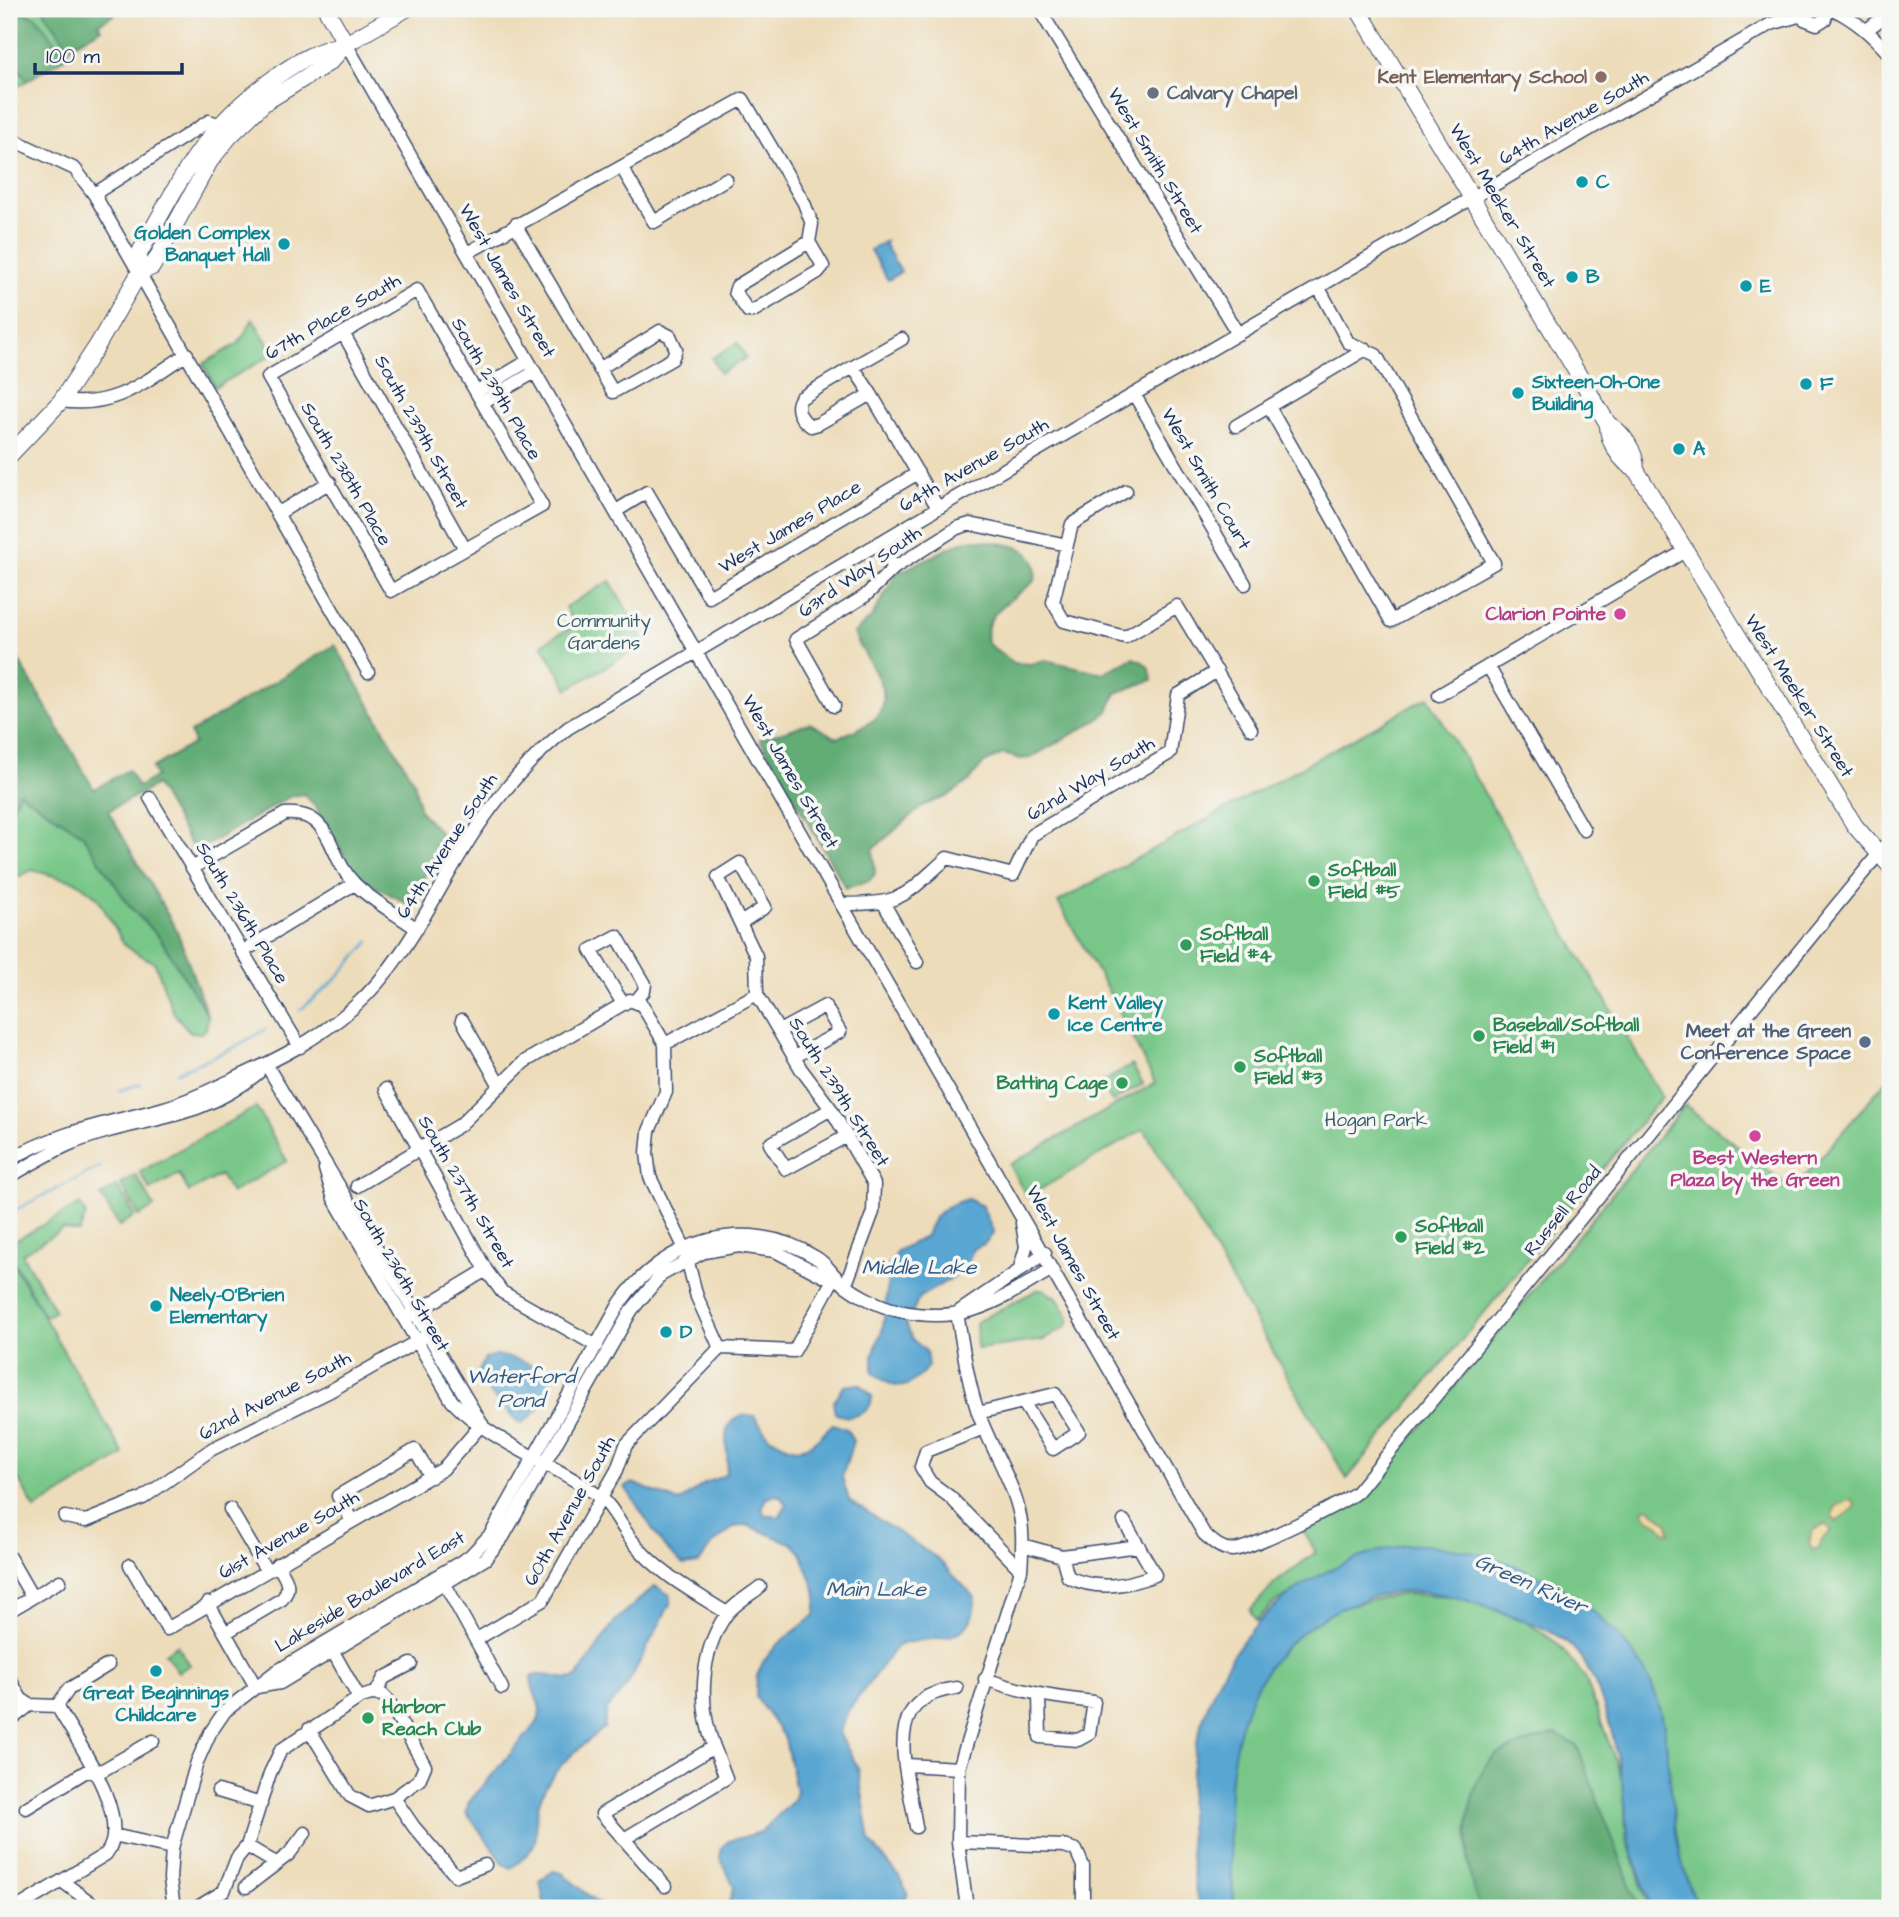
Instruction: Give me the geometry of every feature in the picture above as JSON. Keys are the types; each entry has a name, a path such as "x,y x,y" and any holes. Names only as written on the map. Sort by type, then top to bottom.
{"main road":[{"name":"West James Street","path":"326,9 345,44"},
{"path":"140,272 152,267 210,161 230,136 264,103 330,62 345,44 406,9"},
{"name":"West Meeker Street","path":"1358,9 1608,424 1618,429 1636,459 1636,470 1845,810 1890,866"},
{"path":"9,456 61,401 140,272 139,254 201,145 218,124 249,96 321,48 345,44"}],"street":[{"name":"West Smith Street","path":"1039,9 1238,334"},
{"name":"64th Avenue South","path":"9,1160 45,1140 166,1108 267,1066 300,1047 365,996 417,929 474,832 536,753 568,728 880,542 1474,200 1772,24 1802,12 1812,23 1829,12"},
{"path":"1829,12 1843,25 1850,22 1868,29 1890,55"},
{"path":"1868,29 1890,12"},
{"name":"West James Street","path":"345,44 1045,1253 1204,1534 1225,1549"},
{"path":"469,256 517,228 560,208 566,199 743,99 804,203 812,224 809,242 823,266 818,272 753,311 748,311 735,292 737,286 809,242"},
{"path":"94,194 209,121 218,124"},
{"path":"9,138 71,166 94,194 368,672"},
{"path":"622,168 654,222 726,179"},
{"path":"517,228 612,393 671,359 676,349 670,336 665,331 660,331 599,369"},
{"path":"1269,407 1391,621 1494,563 1376,355 1348,342 1319,288"},
{"name":"67th Place South","path":"268,377 417,290"},
{"name":"South 239th Place","path":"417,290 542,506 465,549"},
{"name":"South 239th Street","path":"344,333 465,549"},
{"path":"871,394 811,426 799,412 801,398 902,339"},
{"path":"1236,426 1366,349"},
{"path":"61,401 85,404 120,396 187,354"},
{"path":"480,397 532,366"},
{"path":"853,367 939,508"},
{"name":"South 238th Place","path":"268,377 391,591 465,549"},
{"name":"West Smith Court","path":"1134,394 1245,584"},
{"name":"West James Place","path":"616,511 647,492 709,597 918,473"},
{"path":"277,513 330,482"},
{"path":"1126,491 1075,520 1053,602 1064,621 1125,637 1177,606 1251,729"},
{"name":"63rd Way South","path":"834,706 796,639 865,596 894,568 957,528 970,524 1067,545"},
{"path":"880,542 894,568"},
{"path":"1439,695 1685,551"},
{"path":"1488,666 1584,830"},
{"name":"62nd Way South","path":"843,904 884,904 909,892 947,858 1013,875 1032,835 1170,753 1178,695 1217,671"},
{"name":"South 236th Place","path":"150,798 300,1047"},
{"path":"192,868 285,814 303,813 318,821 354,884 417,929"},
{"name":"Russell Road","path":"1225,1549 1240,1549 1334,1508 1357,1492 1890,840"},
{"name":"South 239th Street","path":"720,1348 794,1351 840,1280 873,1212 874,1197 870,1175 757,994 756,956 742,922 718,877 740,863 765,907 742,922"},
{"path":"242,952 354,884"},
{"path":"884,904 917,962"},
{"path":"357,1186 468,1119 524,1062 630,1003 644,991 645,984 617,936 591,950 630,1003 642,1006 665,1044 666,1092 649,1131 647,1153 650,1177 686,1253 697,1297 720,1348"},
{"path":"665,1044 757,994"},
{"path":"779,1031 825,1006 840,1032 794,1057"},
{"path":"462,1020 500,1086"},
{"name":"64th Avenue South","path":"9,1177 70,1144 191,1113 239,1090 267,1066"},
{"name":"South 236th Street","path":"267,1066 422,1339 482,1424 602,1497 634,1543 655,1566 727,1613"},
{"name":"South 237th Street","path":"386,1089 486,1270 502,1292 597,1346"},
{"path":"831,1109 770,1144 786,1169 847,1136"},
{"path":"1018,1209 1026,1247 1020,1268"},
{"name":"Lakeside Boulevard East","path":"174,1908 170,1879 172,1848 197,1762 210,1733 225,1711 256,1687 446,1586 474,1568 496,1547 620,1303 638,1280 659,1261 686,1253 721,1248 757,1247 792,1257 823,1276 840,1280 883,1305 921,1314 957,1313 986,1308 1052,1269"},
{"name":"Lakeside Boulevard East","path":"330,1647 479,1549 540,1461 640,1298 686,1253"},
{"path":"967,1908 958,1842 959,1768 1021,1570 1022,1545 1021,1517 1013,1492 984,1428 970,1386 957,1313 1045,1253"},
{"path":"409,1316 486,1270"},
{"name":"62nd Avenue South","path":"65,1517 86,1521 143,1498 233,1437 330,1391 422,1339"},
{"name":"60th Avenue South","path":"477,1639 543,1600 602,1497 626,1445 720,1348"},
{"path":"978,1413 1055,1394 1079,1432 1053,1449 1023,1402"},
{"name":"61st Avenue South","path":"130,1565 167,1629 430,1477 450,1463 482,1424"},
{"path":"984,1428 926,1451 920,1467 930,1482 1021,1570"},
{"path":"352,1521 338,1496 415,1450 430,1477"},
{"path":"225,1633 282,1599 288,1592 288,1582 272,1567 230,1509"},
{"path":"1062,1556 1068,1577 1093,1588 1134,1583 1155,1575 1124,1521"},
{"path":"1022,1545 1062,1556 1139,1546"},
{"path":"9,1557 32,1597"},
{"path":"9,1611 60,1581"},
{"path":"446,1586 502,1688"},
{"path":"624,1839 726,1779 706,1726 705,1679 709,1650 727,1613 760,1587"},
{"path":"208,1603 256,1687"},
{"path":"330,1647 359,1698"},
{"path":"309,1729 350,1796 369,1806 394,1798 419,1780 425,1766 380,1694 384,1678 411,1664"},
{"path":"57,1706 69,1689 107,1665"},
{"path":"9,1678 21,1699 30,1706"},
{"path":"985,1679 1039,1696 1094,1702 1089,1734 1079,1740 1040,1737 1039,1696"},
{"path":"916,1827 902,1729 908,1715 926,1695 957,1688"},
{"path":"198,1907 224,1891 237,1858 247,1846 281,1750 359,1698 380,1694"},
{"path":"9,1721 30,1706 57,1706"},
{"path":"17,1908 106,1854 113,1845 110,1801 57,1706"},
{"path":"26,1808 85,1772 103,1770 153,1741"},
{"path":"665,1886 602,1814 714,1747"},
{"path":"907,1765 959,1768"},
{"path":"218,1791 261,1804"},
{"path":"394,1798 456,1876 485,1865"},
{"path":"246,1887 289,1854 305,1833"},
{"path":"113,1835 172,1848"},
{"path":"958,1842 1064,1846 1076,1850 1083,1866 1083,1908"},
{"path":"247,1846 277,1864"},
{"path":"63,1882 98,1908"}],"green space":[{"path":"11,9 36,17 66,57 28,80 9,59"},
{"path":"16,9 43,9 69,47 66,57 36,17"},
{"path":"43,9 124,9 98,24 101,29 69,47"},
{"path":"9,60 28,80 9,91"},
{"path":"253,319 274,354 215,387 203,364 239,343"},
{"path":"738,343 746,358 720,373 712,358"},
{"path":"974,539 1018,548 1032,558 1036,568 1035,580 1002,606 989,622 987,643 1014,663 1031,664 1045,660 1103,673 1133,658 1147,666 1152,680 1116,693 1108,711 1099,719 1030,758 1021,759 1003,754 984,763 969,781 948,796 924,805 873,849 875,874 869,881 846,888 760,739 810,723 837,738 872,721 884,700 882,689 854,633 872,617 896,574 959,543"},
{"name":"Community Gardens","path":"610,581 646,643 568,689 542,644 575,625 565,607"},
{"path":"9,644 94,789 128,770 138,787 156,776 152,768 194,743 190,733 335,645 414,782 420,811 446,839 408,904 357,877 315,806 304,794 291,796 195,852 156,785 108,811 177,931 207,1014 160,938 130,907 82,834 19,792 9,816"},
{"name":"Hogan Park","path":"1428,697 1662,1097 1347,1479 1144,1129 1027,1197 1009,1165 1155,1083 1118,1008 1058,902"},
{"path":"18,792 82,834 130,907 160,938 208,1016 206,1029 202,1033 190,1032 173,1012 155,963 126,947 97,897 77,882 32,870 9,881 9,816"},
{"name":"Batting Cage","path":"1132,1065 1143,1084 1112,1102 1101,1083"},
{"path":"1890,1076 1890,1908 1694,1908 1575,1601 1313,1579 1274,1603 1256,1621 1250,1610 1274,1584 1316,1552 1302,1529 1356,1500 1372,1487 1685,1105 1793,1190"},
{"path":"256,1107 287,1161 231,1193 220,1175 189,1192 179,1174 150,1190 140,1172"},
{"path":"136,1175 154,1207 139,1216 121,1184"},
{"path":"117,1186 135,1216 119,1226 101,1196"},
{"path":"80,1204 86,1215 79,1232 63,1229 22,1254 55,1311 45,1317 9,1254 9,1244"},
{"path":"9,1257 124,1455 35,1509 9,1463"},
{"path":"1044,1289 1052,1296 1055,1295 1069,1317 1067,1326 1044,1340 977,1349 976,1322 1037,1290"},
{"path":"1403,1594 1456,1596 1527,1622 1558,1644 1585,1678 1624,1784 1626,1837 1649,1908 1235,1908 1231,1872 1229,1794 1233,1754 1242,1717 1256,1682 1277,1651 1306,1625 1365,1601"},
{"path":"177,1645 190,1665 178,1672 165,1653"},
{"path":"1556,1734 1577,1746 1639,1908 1481,1908 1474,1893 1468,1852 1470,1807 1476,1786 1484,1769 1495,1756 1515,1746"}],"sand":[{"path":"1851,1499 1856,1507 1836,1522 1832,1515 1836,1506"},
{"path":"1648,1507 1668,1523 1670,1533 1665,1533 1660,1525 1645,1516 1643,1509"},
{"path":"1826,1523 1831,1531 1822,1539 1819,1548 1812,1550 1809,1543 1813,1530"}],"water":[{"path":"886,241 885,245 901,272 888,280 870,250"},
{"name":"Middle Lake","path":"968,1199 982,1206 994,1233 984,1244 973,1249 965,1270 920,1297 906,1323 912,1339 926,1351 928,1366 909,1384 896,1386 873,1372 873,1355 883,1328 890,1264 897,1251 926,1236 932,1221 941,1211"},
{"name":"Waterford Pond","path":"497,1355 536,1367 552,1384 540,1407 520,1424 490,1393 478,1373 485,1358"},
{"path":"860,1384 872,1396 868,1408 853,1416 835,1413 833,1403 844,1386"},
{"name":"Main Lake","path":"743,1415 754,1416 769,1437 798,1449 812,1444 833,1424 847,1429 853,1441 842,1477 849,1500 937,1558 975,1598 973,1614 959,1632 897,1646 848,1711 839,1733 858,1768 870,1841 898,1875 908,1893 902,1908 727,1908 734,1887 720,1857 722,1847 729,1841 761,1832 793,1801 796,1791 785,1739 756,1697 757,1676 763,1662 777,1645 815,1615 817,1595 801,1553 793,1544 747,1525 734,1527 714,1543 699,1563 683,1565 665,1548 625,1487 633,1483 679,1502 704,1484 725,1475 726,1433 734,1420","holes":["780,1496 786,1505 780,1516 766,1516 762,1509 765,1499"]},
{"name":"Green River","path":"1405,1545 1444,1547 1485,1555 1526,1570 1564,1591 1599,1617 1628,1648 1650,1683 1663,1721 1677,1840 1689,1886 1699,1908 1651,1908 1629,1838 1615,1743 1595,1683 1576,1651 1556,1635 1498,1611 1438,1593 1405,1592 1373,1597 1340,1609 1301,1633 1271,1663 1251,1698 1238,1737 1231,1779 1229,1822 1235,1908 1199,1908 1190,1845 1190,1785 1200,1729 1220,1677 1250,1632 1291,1594 1342,1564"},
{"path":"655,1586 670,1595 671,1602 627,1686 607,1709 604,1728 568,1758 546,1786 537,1809 535,1842 531,1850 511,1868 504,1864 466,1812 469,1802 537,1723 540,1710 531,1677 577,1677 615,1621"},
{"path":"553,1871 562,1873 603,1908 545,1908 540,1881"}],"waterway":[{"path":"300,1010 333,982 370,941"},
{"path":"177,1072 233,1048 266,1029"},
{"path":"118,1091 140,1084"},
{"path":"9,1213 100,1167"}],"place":[{"name":"Kent Elementary School","path":"1601,77"},
{"name":"Calvary Chapel","path":"1153,93"},
{"name":"C","path":"1582,182"},
{"name":"Golden Complex Banquet Hall","path":"284,244"},
{"name":"B","path":"1572,277"},
{"name":"E","path":"1746,286"},
{"name":"F","path":"1806,384"},
{"name":"Sixteen-Oh-One Building","path":"1518,393"},
{"name":"A","path":"1679,449"},
{"name":"Clarion Pointe","path":"1620,614"},
{"name":"Softball Field #5","path":"1314,881"},
{"name":"Softball Field #4","path":"1186,945"},
{"name":"Kent Valley Ice Centre","path":"1054,1014"},
{"name":"Baseball/Softball Field #1","path":"1479,1036"},
{"name":"Meet at the Green Conference Space","path":"1865,1042"},
{"name":"Softball Field #3","path":"1240,1067"},
{"name":"Batting Cage","path":"1122,1083"},
{"name":"Best Western Plaza by the Green","path":"1755,1136"},
{"name":"Softball Field #2","path":"1401,1237"},
{"name":"Neely-O'Brien Elementary","path":"156,1306"},
{"name":"D","path":"666,1332"},
{"name":"Great Beginnings Childcare","path":"156,1671"},
{"name":"Harbor Reach Club","path":"368,1718"}]}
